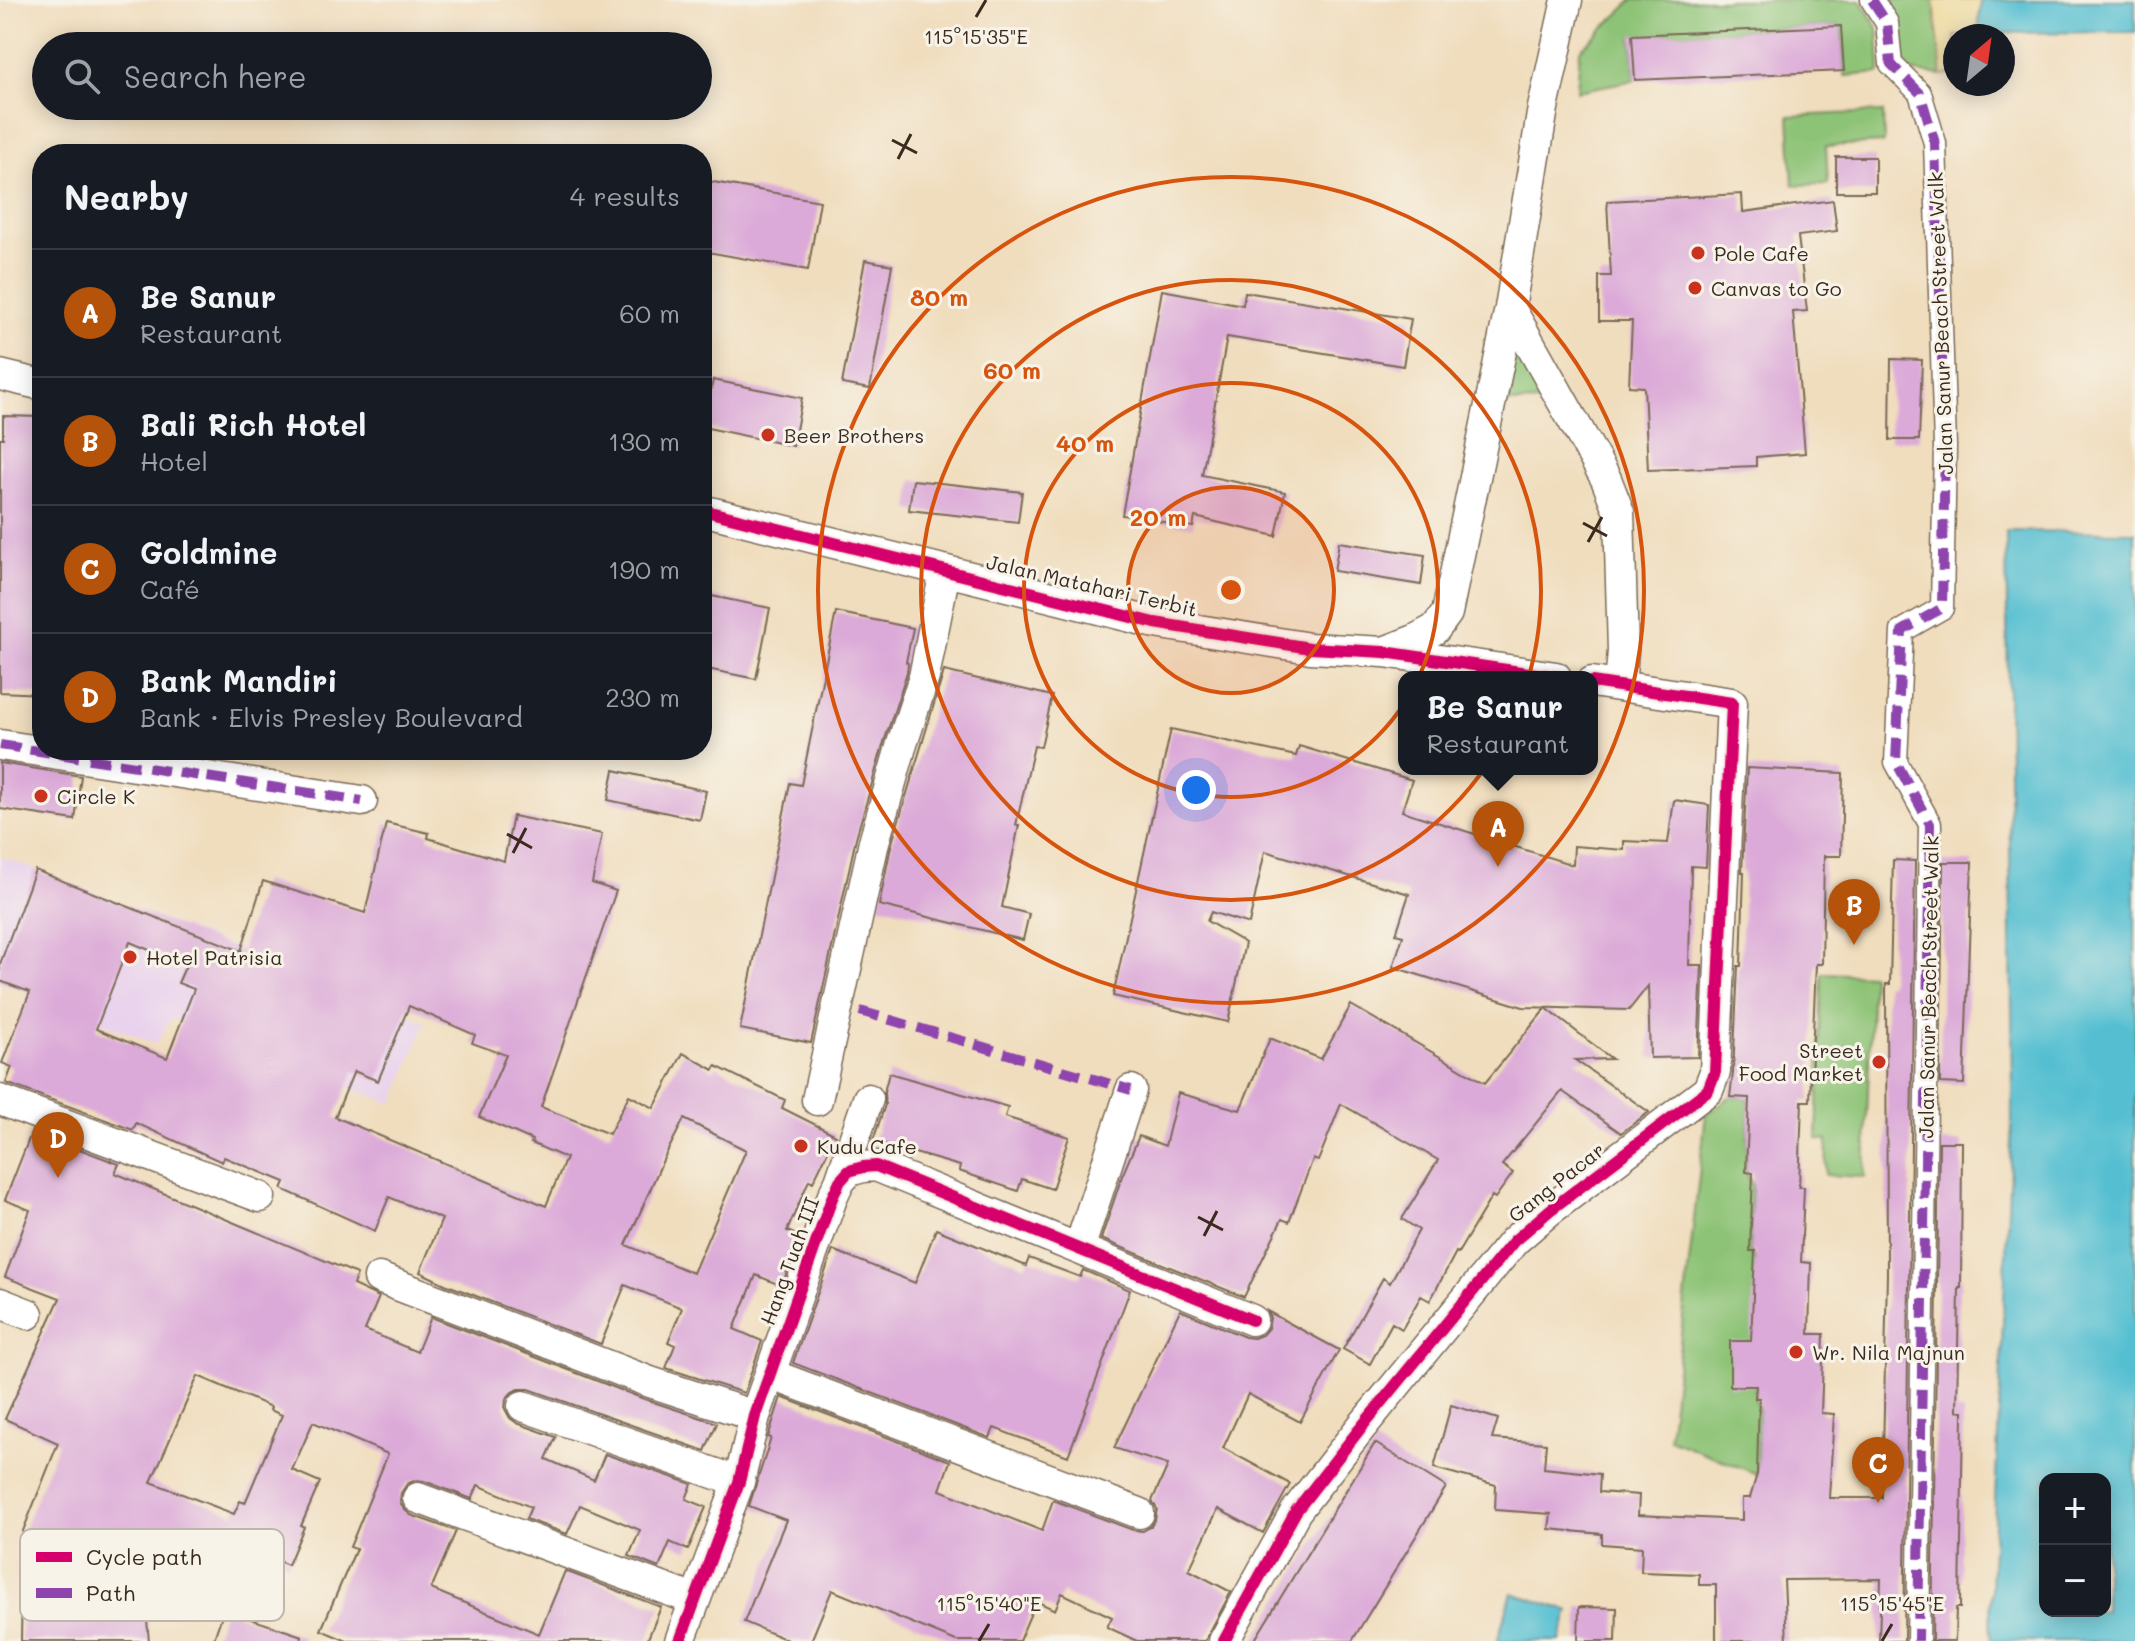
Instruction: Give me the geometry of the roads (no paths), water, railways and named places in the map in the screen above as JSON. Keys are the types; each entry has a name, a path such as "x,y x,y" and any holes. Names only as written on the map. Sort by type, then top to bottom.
{"street":[{"name":"Jalan Matahari Terbit","path":"1384,652 1435,629 1447,613 1510,308 1543,108 1567,0"},
{"name":"Jalan Sanur Beach Street Walk","path":"1872,0 1887,23 1891,64 1920,93 1935,143 1945,446 1942,608 1902,631 1896,762 1930,824 1918,1641"},
{"path":"1510,308 1606,479 1619,512 1623,651 1606,684"},
{"path":"3,377 32,383"},
{"name":"Jalan Matahari Terbit","path":"712,513 1155,623 1310,648 1384,652 1513,671"},
{"path":"817,1100 874,842 924,677 945,571"},
{"name":"Gang Pacar","path":"1224,1641 1296,1511 1514,1241 1708,1090 1715,1072 1732,703 1606,684"},
{"path":"0,745 32,750"},
{"path":"97,760 362,801"},
{"path":"1079,1249 1131,1090"},
{"path":"840,1181 868,1099"},
{"path":"0,1100 260,1197"},
{"name":"Hang Tuah III","path":"689,1638 695,1600 739,1482 755,1416 820,1228 840,1181 849,1171 876,1166 1252,1320"},
{"path":"379,1278 650,1382 755,1416"},
{"path":"770,1374 1139,1513"},
{"path":"523,1406 739,1482"},
{"path":"418,1498 695,1600"}],"water":[{"path":"1981,0 2135,0 2135,32 2015,33 2015,24 1979,24"},
{"path":"2006,531 2135,532 2135,1641 1991,1641 2013,1096"},
{"path":"1512,1593 1569,1611 1560,1641 1497,1641"}],"place":[{"name":"Pole Cafe","path":"1698,253"},
{"name":"Canvas to Go","path":"1695,288"},
{"name":"Beer Brothers","path":"768,435"},
{"name":"Circle K","path":"41,796"},
{"name":"Be Sanur","path":"1498,867"},
{"name":"Bali Rich Hotel","path":"1854,945"},
{"name":"Hotel Patrisia","path":"130,957"},
{"name":"Street Food Market","path":"1879,1062"},
{"name":"Kudu Cafe","path":"801,1146"},
{"name":"Bank Mandiri","path":"58,1178"},
{"name":"Wr. Nila Majnun","path":"1796,1352"},
{"name":"Goldmine","path":"1878,1503"}]}
